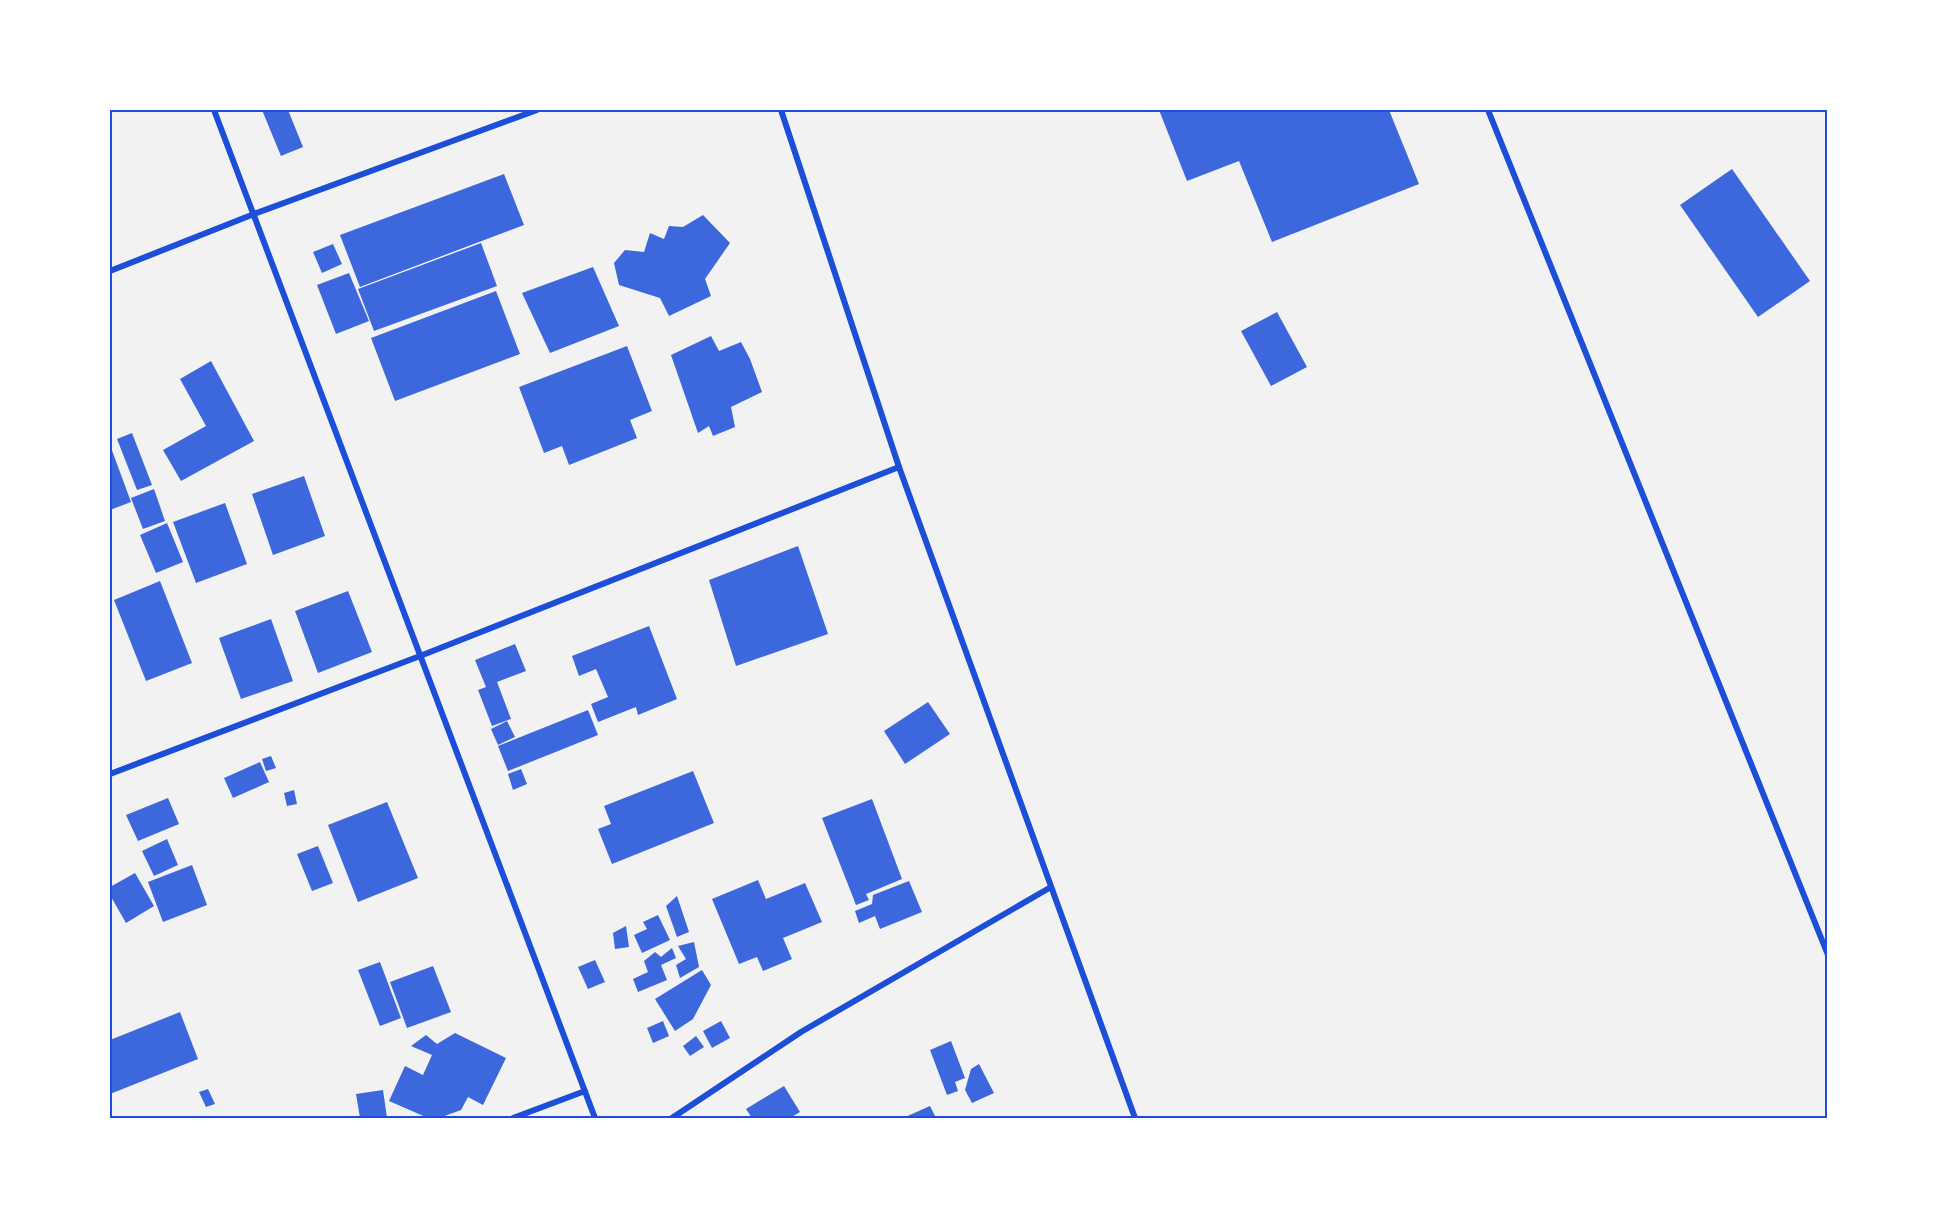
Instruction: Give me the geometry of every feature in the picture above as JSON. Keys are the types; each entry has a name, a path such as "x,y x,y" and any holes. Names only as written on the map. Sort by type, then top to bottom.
{"street":[{"path":"214,110 595,1119"},
{"path":"110,271 254,214 537,110"},
{"path":"781,110 899,467 1135,1119"},
{"path":"1488,110 1827,955"},
{"path":"110,774 420,656 899,467"},
{"path":"672,1119 801,1032 1051,887"},
{"path":"513,1119 585,1091"}],"building":[{"path":"262,110 288,110 303,147 281,156"},
{"path":"1159,110 1389,110 1419,184 1272,242 1239,161 1187,181"},
{"path":"1732,169 1810,281 1758,317 1680,205"},
{"path":"504,174 524,225 360,287 340,235"},
{"path":"703,215 730,243 705,279 711,296 669,316 660,298 619,285 614,263 625,250 644,252 650,233 664,239 669,226 683,227"},
{"path":"481,243 497,286 374,331 358,289"},
{"path":"333,244 342,264 322,273 313,252"},
{"path":"593,267 619,326 550,353 522,293"},
{"path":"349,273 369,321 336,334 317,285"},
{"path":"496,291 520,354 395,401 371,338"},
{"path":"1277,312 1307,367 1271,386 1241,331"},
{"path":"711,336 719,351 741,342 762,392 731,407 735,427 713,436 709,426 698,433 671,355"},
{"path":"627,346 652,411 630,420 637,438 569,465 562,446 544,453 519,387"},
{"path":"211,361 254,441 181,481 163,450 206,426 180,379"},
{"path":"132,433 152,485 137,490 117,439"},
{"path":"110,445 131,502 110,510"},
{"path":"304,476 325,536 273,555 252,494"},
{"path":"154,489 165,521 143,529 131,498"},
{"path":"225,503 247,564 196,583 173,522"},
{"path":"167,523 183,562 156,573 140,535"},
{"path":"798,546 828,634 736,666 709,580"},
{"path":"160,581 192,663 146,681 114,600"},
{"path":"348,591 372,652 318,673 295,611"},
{"path":"271,619 293,681 241,699 219,638"},
{"path":"649,626 677,699 638,715 636,707 598,722 591,704 608,697 596,669 579,676 572,656"},
{"path":"515,644 526,671 497,682 511,719 492,726 478,690 486,687 475,660"},
{"path":"928,702 950,734 905,764 884,731"},
{"path":"588,710 598,735 508,771 498,746"},
{"path":"507,721 515,737 498,745 491,729"},
{"path":"271,756 276,768 266,771 262,759"},
{"path":"260,762 269,782 233,798 224,778"},
{"path":"521,769 527,784 513,790 508,774"},
{"path":"693,771 714,823 612,864 598,829 611,824 604,806"},
{"path":"294,790 297,804 287,806 284,793"},
{"path":"168,798 179,824 138,841 126,815"},
{"path":"872,799 902,879 866,894 869,900 856,905 822,818"},
{"path":"387,802 418,878 358,902 328,825"},
{"path":"167,839 178,865 154,876 142,851"},
{"path":"318,846 333,883 312,891 297,854"},
{"path":"192,865 207,905 163,922 148,882"},
{"path":"135,873 154,906 126,923 110,895 110,887"},
{"path":"758,880 766,899 805,883 822,922 783,938 792,959 763,971 757,957 739,964 712,899"},
{"path":"909,881 922,912 880,929 875,916 859,923 855,911 872,904 873,895"},
{"path":"677,896 689,932 677,937 666,906"},
{"path":"658,915 670,940 642,953 634,935 647,929 643,922"},
{"path":"626,926 629,947 615,949 613,933"},
{"path":"694,942 699,967 680,978 676,965 686,959 678,946"},
{"path":"672,948 676,958 661,965 667,980 638,992 633,979 648,972 644,961 655,952 661,957"},
{"path":"595,960 605,982 588,989 578,967"},
{"path":"380,962 401,1018 380,1026 358,970"},
{"path":"433,966 451,1012 407,1028 390,982"},
{"path":"702,970 711,985 693,1019 675,1031 655,999"},
{"path":"180,1012 198,1059 110,1094 110,1040"},
{"path":"663,1021 669,1036 653,1043 647,1028"},
{"path":"721,1021 730,1038 712,1048 703,1031"},
{"path":"455,1033 506,1058 483,1105 468,1097 461,1110 439,1118 428,1118 389,1101 405,1066 423,1075 432,1055 411,1046 426,1035 437,1044"},
{"path":"696,1036 704,1047 690,1056 683,1046"},
{"path":"951,1041 965,1078 955,1082 958,1091 947,1095 930,1050"},
{"path":"979,1064 994,1093 972,1103 965,1090 971,1069"},
{"path":"784,1086 800,1112 790,1118 752,1118 746,1109"},
{"path":"208,1089 215,1104 206,1107 199,1092"},
{"path":"383,1090 387,1118 360,1118 356,1094"},
{"path":"930,1106 936,1118 903,1118"}]}
